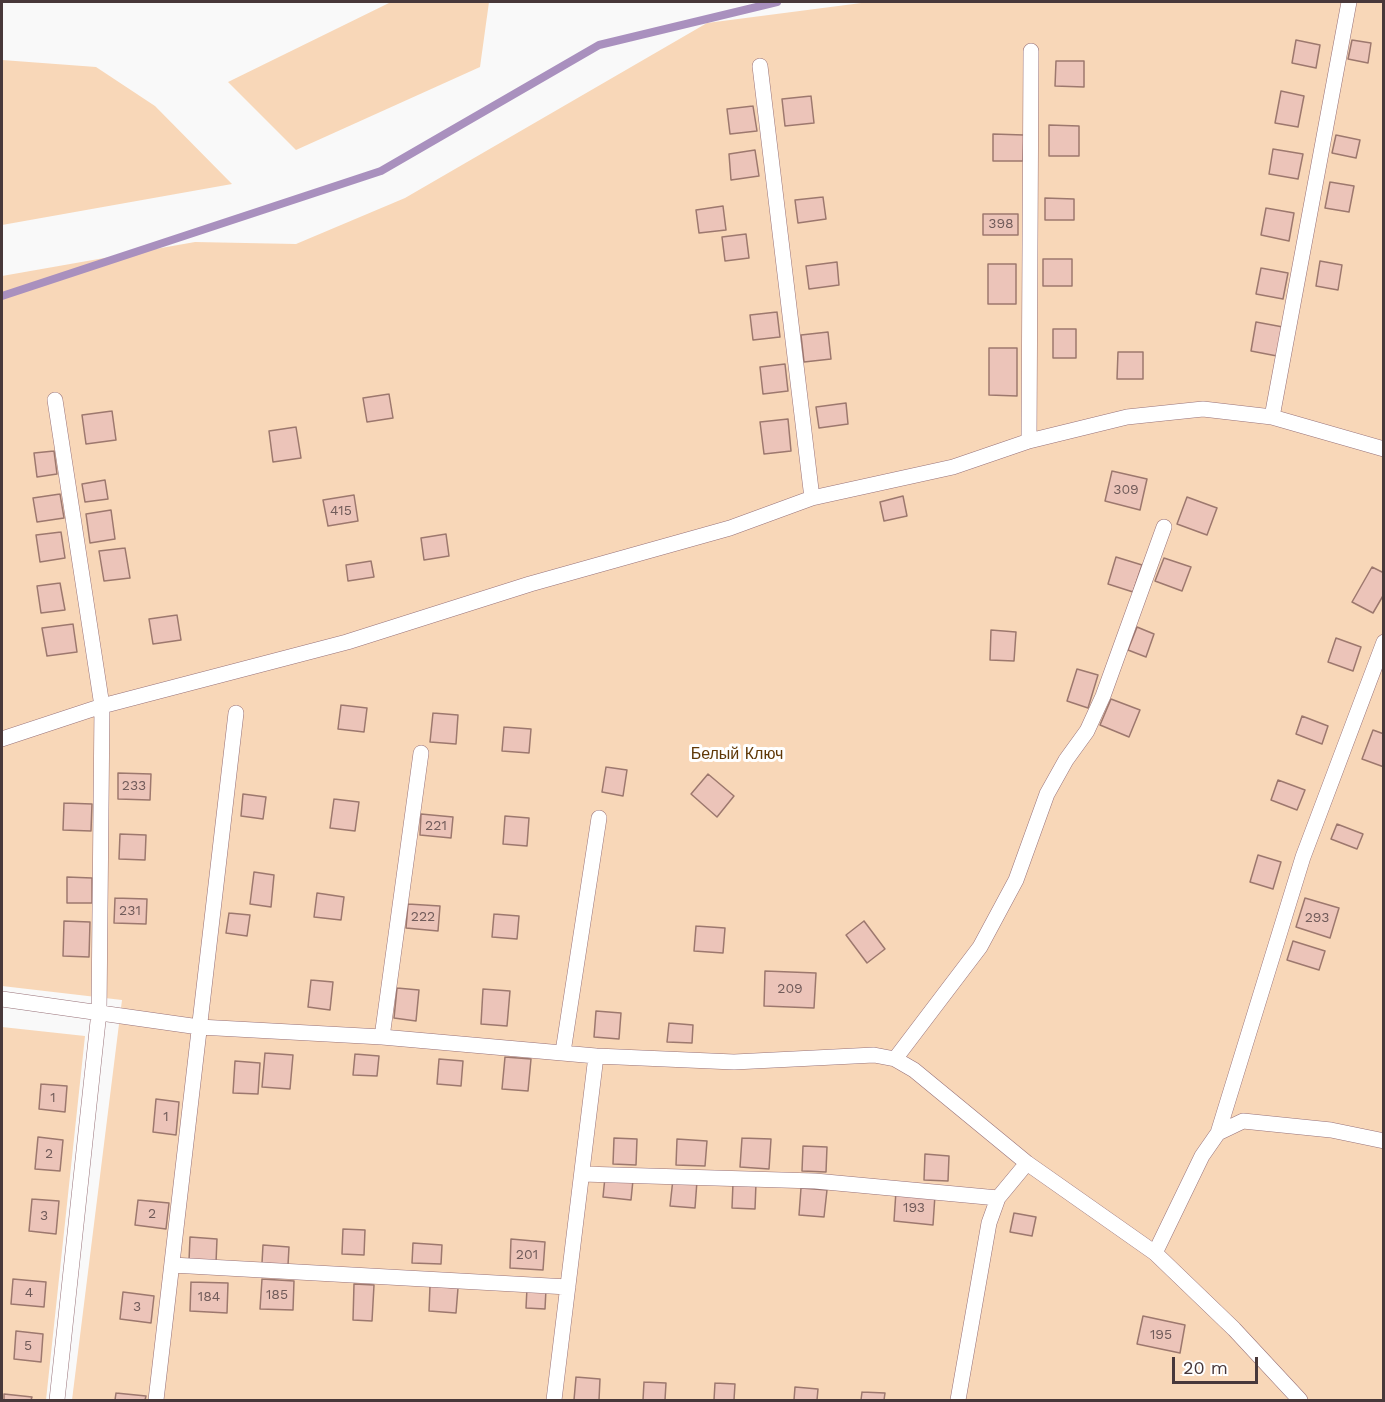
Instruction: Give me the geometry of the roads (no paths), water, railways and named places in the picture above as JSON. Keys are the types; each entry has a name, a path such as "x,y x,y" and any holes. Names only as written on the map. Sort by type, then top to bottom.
{"lane":[{"path":"1272,417 1349,2"},
{"path":"1029,441 1031,51"},
{"path":"760,66 812,498"},
{"path":"55,400 102,706 99,1012 57,1401"},
{"path":"2,739 102,706 347,642 530,584 730,528 812,498 953,467 1029,441 1127,417 1203,409 1272,417 1383,449"},
{"path":"895,1059 980,946 1016,880 1047,794 1066,760 1087,731 1103,696 1164,527"},
{"path":"1155,1253 1202,1156 1218,1133 1303,856 1383,642"},
{"path":"156,1401 236,713"},
{"path":"382,1037 421,753"},
{"path":"563,1052 599,818"},
{"path":"2,999 199,1027 382,1037 596,1056 734,1062 874,1055 895,1059 914,1070 1028,1163 1155,1253 1234,1329 1300,1401"},
{"path":"554,1401 596,1056"},
{"path":"1218,1133 1243,1121 1331,1130 1383,1141"},
{"path":"958,1401 989,1223 998,1198 1028,1163"},
{"path":"582,1174 815,1182 998,1198"},
{"path":"172,1265 568,1287"}],"waterway":[{"path":"2,296 381,171 599,45 777,2"}],"park label":[{"name":"Белый Ключ","path":"737,754"}]}
